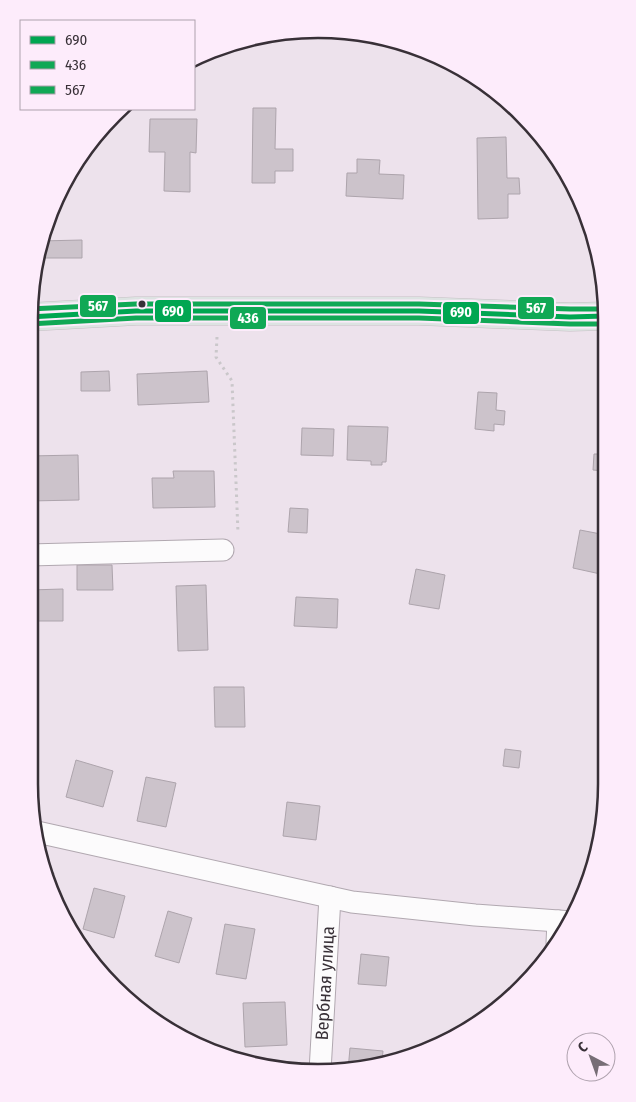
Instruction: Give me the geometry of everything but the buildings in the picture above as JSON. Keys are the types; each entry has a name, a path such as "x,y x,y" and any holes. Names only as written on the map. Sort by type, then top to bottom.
{"main road":[{"path":"38,316 136,311 419,311 598,316"}],"street":[{"path":"38,555 223,550"},
{"path":"42,833 361,903 562,922"},
{"name":"Вербная улица","path":"320,1064 330,897"}],"path":[{"path":"218,334 216,357 232,381 238,540 223,550"}],"transit line":[{"name":"567","path":"38,309 136,304 419,304 598,309"},
{"name":"690","path":"38,316 136,311 419,311 570,317 598,316"},
{"name":"436","path":"38,323 136,318 419,318 598,324"}]}
